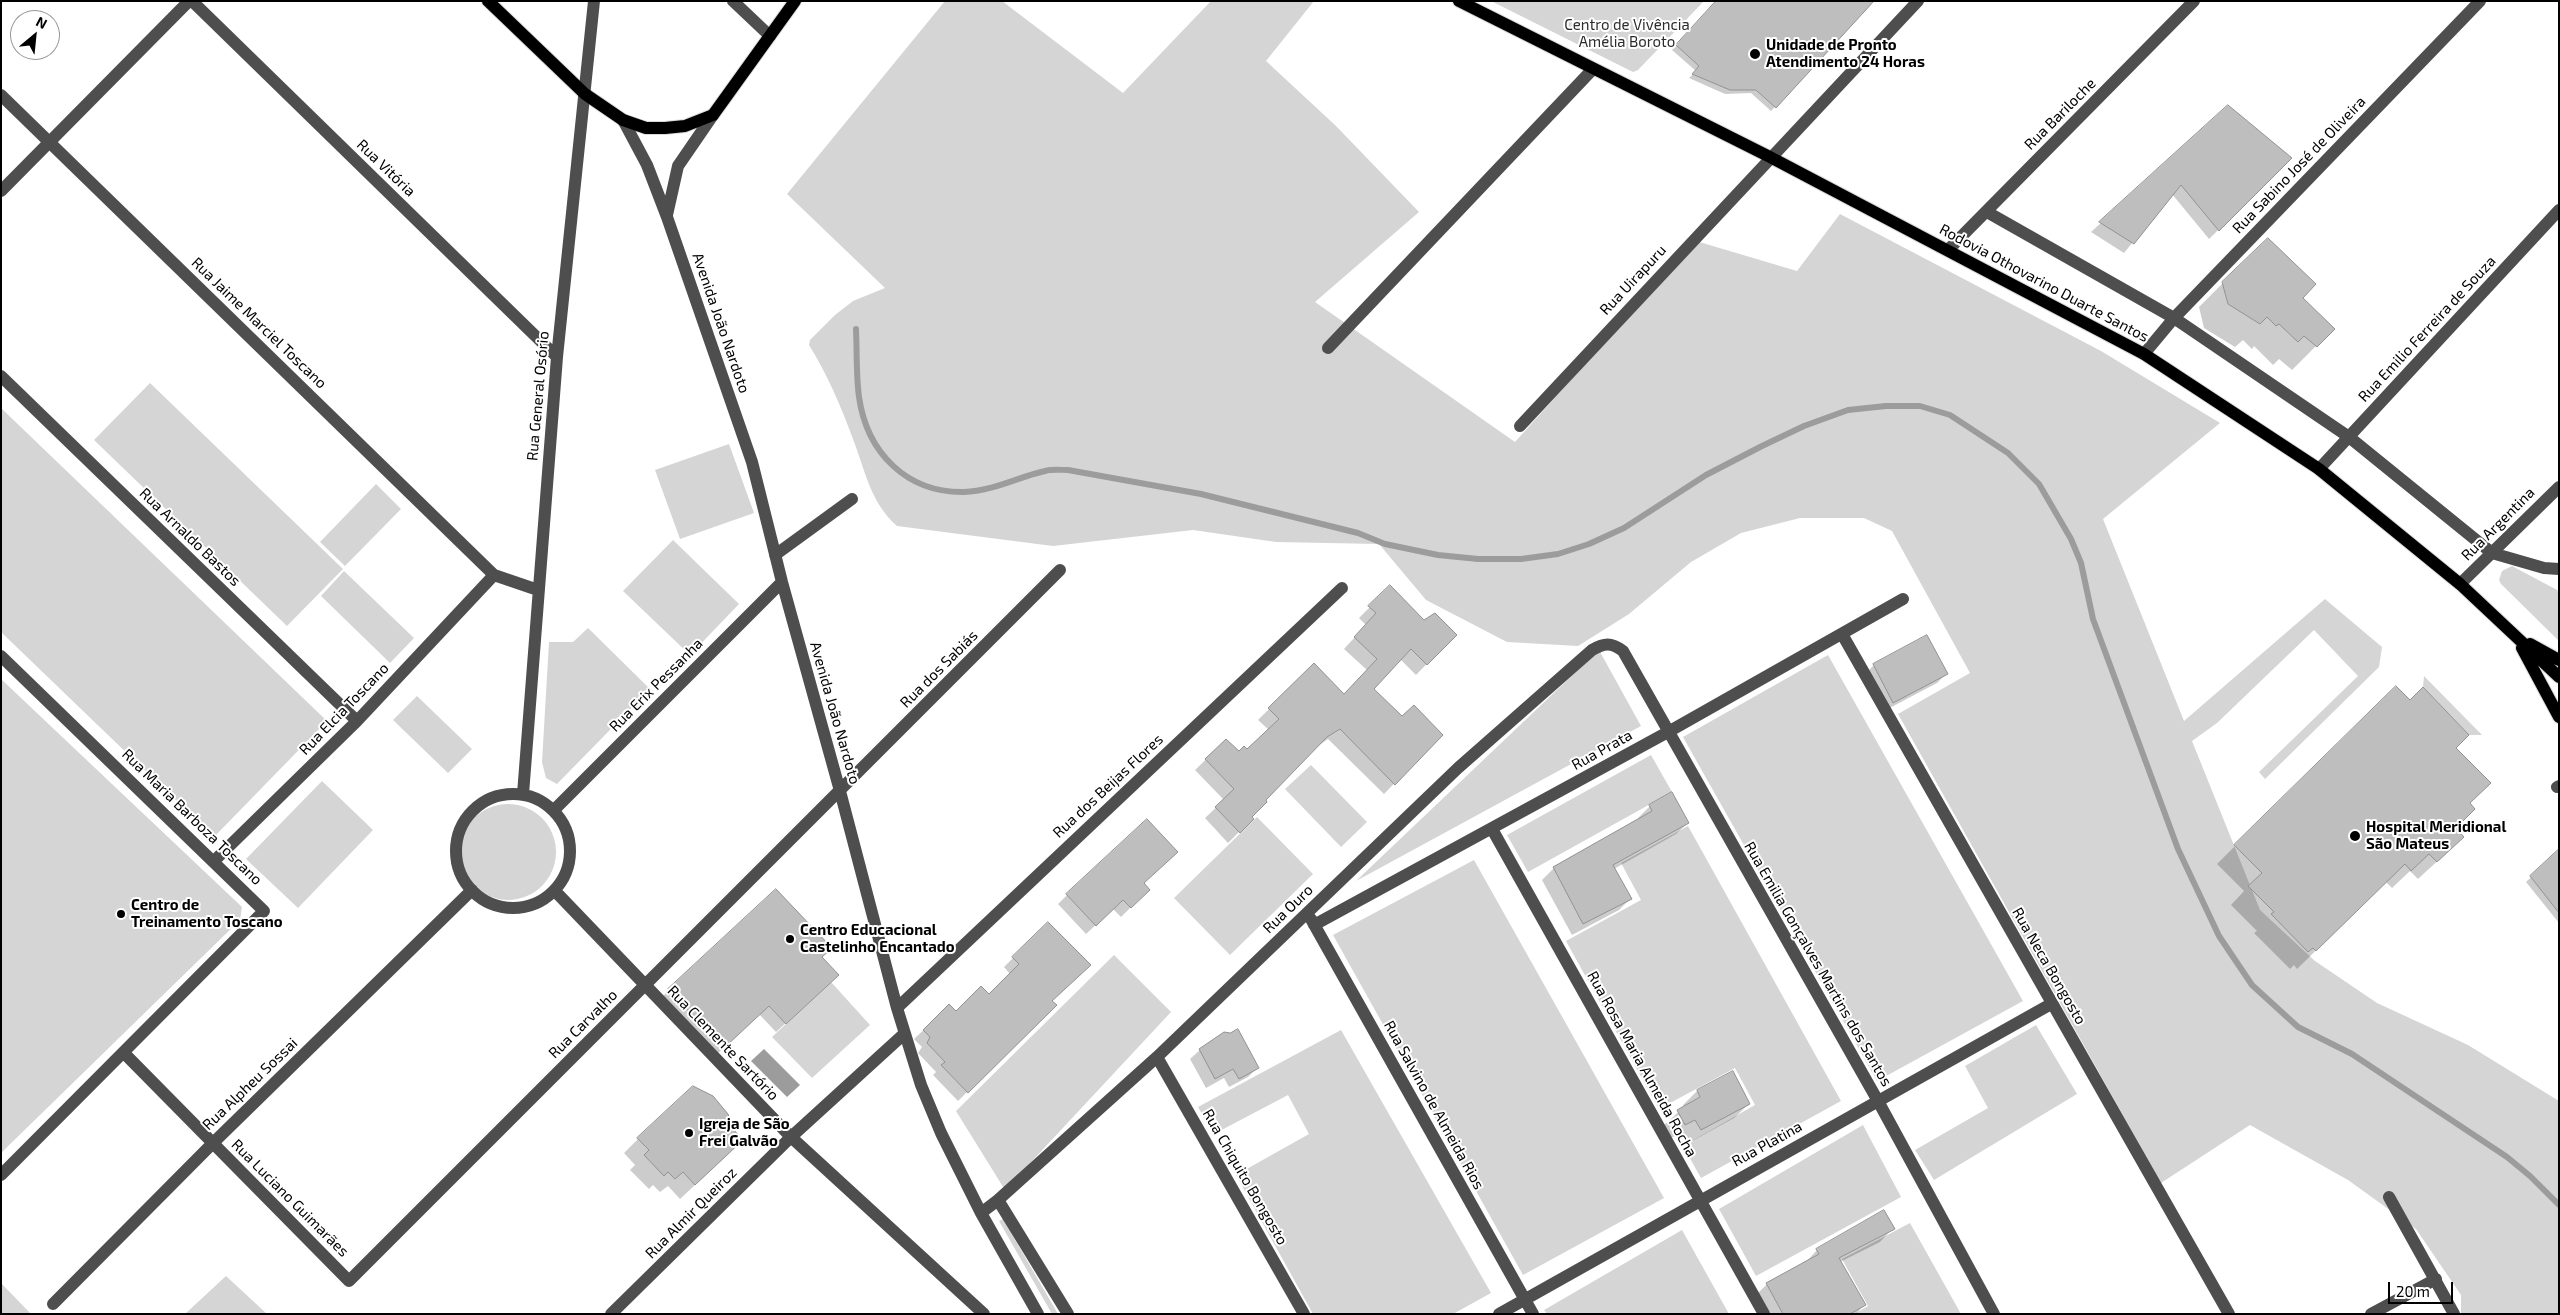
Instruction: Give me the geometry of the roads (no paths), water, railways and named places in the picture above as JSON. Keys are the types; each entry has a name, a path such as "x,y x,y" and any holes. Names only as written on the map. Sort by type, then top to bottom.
{"main road":[{"path":"488,1 585,94 622,120 646,128 685,126 713,115 795,1"},
{"name":"Rodovia Othovarino Duarte Santos","path":"1459,1 1592,70 1770,157 2144,354 2319,469 2460,584 2559,677"},
{"path":"2516,637 2559,660"},
{"path":"2516,637 2559,717"}],"street":[{"path":"1,192 190,1"},
{"name":"Rua Vitória","path":"190,1 557,357"},
{"name":"Rua General Osório","path":"523,794 557,357 594,1"},
{"path":"733,1 770,36"},
{"name":"Rua Uirapuru","path":"1520,426 1918,1"},
{"name":"Rua Bariloche","path":"1948,250 2194,1"},
{"name":"Rua Sabino José de Oliveira","path":"2144,354 2174,318 2480,1"},
{"path":"1328,348 1592,70"},
{"name":"Rua Jaime Marciel Toscano","path":"1,95 494,575"},
{"path":"667,217 678,166 713,115"},
{"name":"Avenida João Nardoto","path":"622,120 646,165 667,217 752,462 782,582 840,791 904,1034 921,1085 941,1134 981,1213 1038,1314"},
{"name":"Rua Emilio Ferreira de Souza","path":"2319,469 2559,210"},
{"path":"1987,212 2174,318 2349,437 2492,553 2544,568 2559,569"},
{"name":"Rua Arnaldo Bastos","path":"1,376 357,721"},
{"name":"Rua Argentina","path":"2460,584 2559,487"},
{"path":"775,555 852,499"},
{"name":"Rua dos Sabiás","path":"840,791 1060,570"},
{"path":"494,575 538,590"},
{"name":"Rua Elcia Toscano","path":"214,862 357,721 494,575"},
{"name":"Rua Erix Pessanha","path":"554,810 782,582"},
{"name":"Rua dos Beijas Flores","path":"897,1008 1342,588"},
{"name":"Rua Prata","path":"1314,924 1668,732 1903,599"},
{"name":"Rua Neca Bongosto","path":"1842,634 2229,1314"},
{"name":"Rua Emilia Gonçalves Martins dos Santos","path":"1602,644 1610,644 1623,650 1878,1101 1994,1314"},
{"name":"Rua Ouro","path":"998,1200 1157,1057 1458,768 1592,650 1602,644"},
{"name":"Rua Maria Barboza Toscano","path":"1,656 264,911 1,1174"},
{"name":"Rua Carvalho","path":"349,1281 840,791"},
{"path":"523,794 545,803 554,810 566,829 571,851 570,865 564,879 555,891 544,899 520,908 494,905 472,890 464,880 456,856 458,838 465,820 472,810 496,796 523,794"},
{"name":"Rua Rosa Maria Almeida Rocha","path":"1492,829 1764,1314"},
{"name":"Rua Alpheu Sossai","path":"53,1304 212,1144 472,890"},
{"name":"Rua Clemente Sartório","path":"555,891 791,1137 984,1314"},
{"name":"Rua Salvino de Almeida Rios","path":"1307,912 1533,1314"},
{"name":"Rua Platina","path":"1500,1314 2051,1004"},
{"name":"Rua Almir Queiroz","path":"612,1314 791,1137 904,1034"},
{"name":"Rua Luciano Guimarães","path":"124,1053 349,1281"},
{"name":"Rua Chiquito Bongosto","path":"1157,1057 1304,1314"},
{"path":"2389,1197 2454,1314"},
{"path":"981,1213 998,1200 1068,1314"},
{"path":"2371,1314 2436,1279"}],"waterway":[{"path":"856,329 859,397 863,417 871,436 893,466 908,477 925,485 943,491 975,491 1048,470 1068,470 1201,494 1358,533 1385,544 1438,555 1478,559 1521,559 1558,554 1589,544 1624,528 1706,475 1762,446 1804,426 1848,410 1886,406 1920,406 1950,415 2008,453 2039,484 2071,539 2081,563 2093,619 2178,849 2219,936 2252,985 2298,1027 2352,1054 2507,1157 2530,1176 2559,1205"}],"place":[{"name":"Unidade de Pronto Atendimento 24 Horas","path":"1755,54"},
{"name":"Hospital Meridional São Mateus","path":"2355,836"},
{"name":"Centro de Treinamento Toscano","path":"121,914"},
{"name":"Centro Educacional Castelinho Encantado","path":"790,939"},
{"name":"Igreja de São Frei Galvão","path":"689,1133"}],"park label":[{"name":"Centro de Vivência Amélia Boroto","path":"1627,34"}]}
